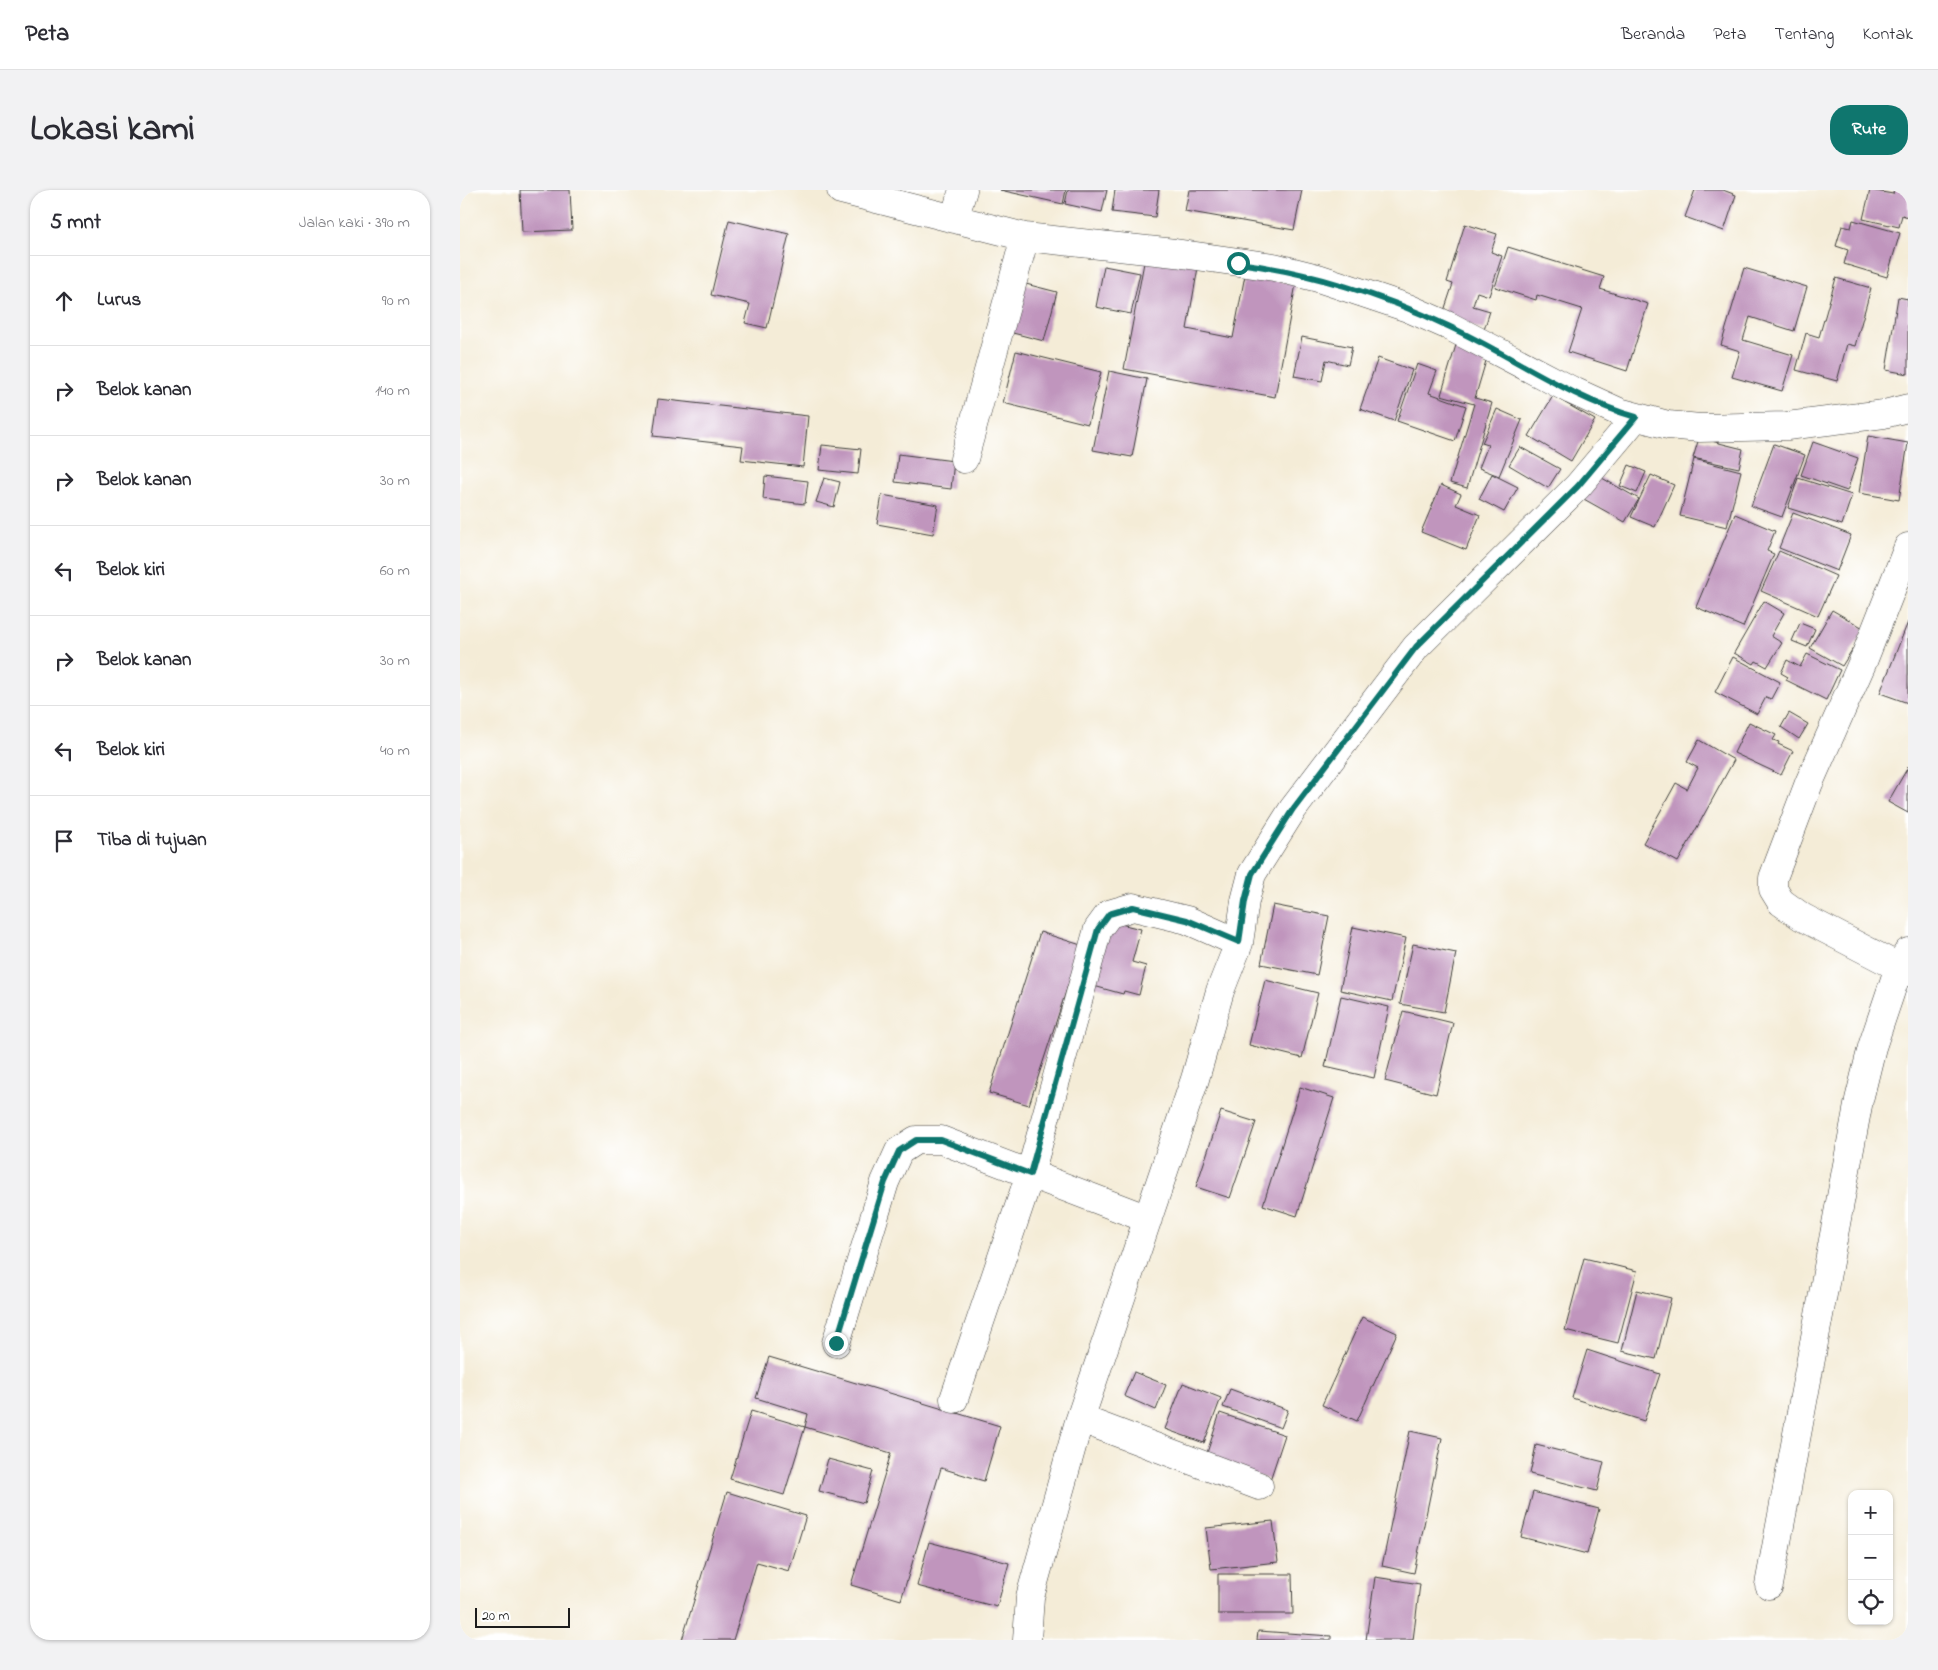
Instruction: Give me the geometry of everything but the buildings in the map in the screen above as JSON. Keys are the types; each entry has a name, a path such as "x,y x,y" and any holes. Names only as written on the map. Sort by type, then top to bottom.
{"street":[{"path":"841,190 1025,237 1175,253 1274,267 1318,278 1432,318 1610,409 1668,425 1700,428 1787,426 1884,414 1908,408"},
{"path":"954,219 963,190"},
{"path":"964,459 1025,237"},
{"path":"1027,1640 1030,1597 1081,1419 1195,1079 1220,991 1239,942 1245,901 1252,874 1293,809 1416,647 1578,486 1636,417"},
{"path":"1770,1585 1859,1100 1872,1047 1905,964 1802,917 1780,902 1773,889 1773,878 1809,783 1902,577 1908,547"},
{"path":"954,1399 1030,1174 1098,929 1109,914 1133,907 1187,920 1239,942"},
{"path":"836,1343 885,1182 899,1151 916,1140 941,1140 1148,1219"},
{"path":"1081,1419 1259,1486"}],"route":[{"path":"836,1343 885,1182 899,1151 916,1140 941,1140 1030,1174 1098,929 1109,914 1133,907 1187,920 1239,942 1245,901 1252,874 1293,809 1416,647 1578,486 1636,417 1602,405 1449,326 1408,308 1318,278 1274,267 1238,263"}]}
